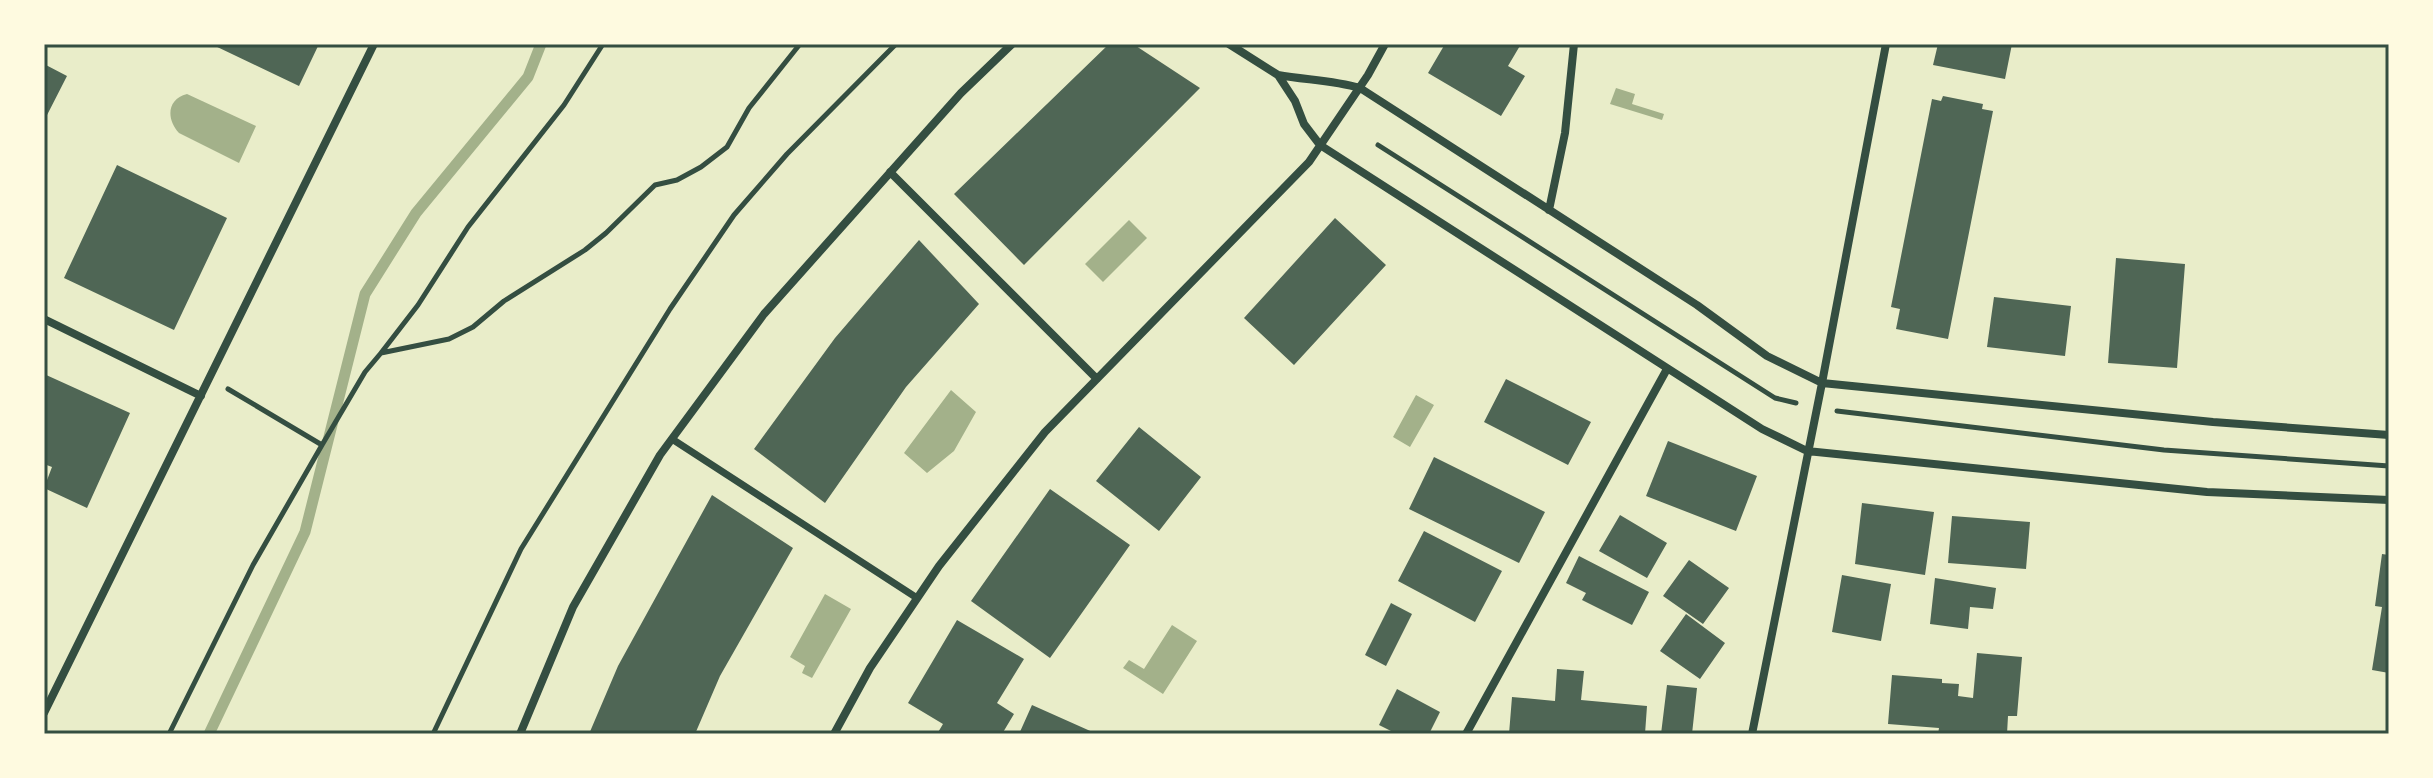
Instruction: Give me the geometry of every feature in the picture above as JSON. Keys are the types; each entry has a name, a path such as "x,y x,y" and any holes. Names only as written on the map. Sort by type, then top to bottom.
{"street":[{"path":"44,713 374,44"},
{"path":"520,734 573,607 660,455 764,314 961,93 1012,44"},
{"path":"1229,44 1278,75 1308,81 1335,80 1360,88 1697,305 1767,356 1822,383 2213,422 2389,435"},
{"path":"834,734 870,668 939,566 1045,432 1309,162 1360,88 1385,44"},
{"path":"1549,210 1565,133 1574,44"},
{"path":"1752,734 1886,44"},
{"path":"1278,75 1295,101 1304,124 1320,145 1762,429 1807,451 2207,492 2389,500"},
{"path":"890,172 1097,379"},
{"path":"44,319 201,396"},
{"path":"1466,734 1667,369"},
{"path":"672,439 917,598"}],"path":[{"path":"169,734 253,565 365,372 418,305 468,227 564,105 603,44"},
{"path":"381,353 449,339 473,327 504,301 585,250 655,185 677,180 701,167 727,147 749,108 800,44"},
{"path":"433,734 521,549 670,309 743,205 787,154 896,44"},
{"path":"1375,154 1384,136"},
{"path":"1378,145 1775,398 1815,409 2164,450 2389,466"},
{"path":"209,378 322,445"}],"shaded area":[{"path":"1616,88 1635,94 1632,104 1664,114 1662,120 1610,104"},
{"path":"187,94 256,126 239,163 179,133 175,128 171,116 172,105"},
{"path":"1129,220 1147,238 1103,282 1085,264"},
{"path":"951,390 976,412 954,451 927,473 904,453"},
{"path":"1416,395 1434,405 1410,447 1393,437"},
{"path":"825,594 851,609 812,678 802,673 805,666 790,657"},
{"path":"1172,625 1197,641 1163,694 1123,668 1129,660 1144,669"}],"building":[{"path":"211,44 319,44 299,86"},
{"path":"1109,44 1133,44 1200,88 1024,265 954,194"},
{"path":"1445,44 1521,44 1508,66 1525,76 1501,116 1428,73"},
{"path":"1938,44 2012,44 2005,79 1933,65"},
{"path":"44,64 67,76 44,121"},
{"path":"1943,96 1983,104 1982,109 1993,111 1948,339 1896,329 1900,309 1891,307 1932,99 1941,101"},
{"path":"117,165 227,218 174,330 64,278"},
{"path":"1335,218 1386,265 1294,365 1244,318"},
{"path":"919,240 979,304 906,387 825,503 754,449 835,338"},
{"path":"2116,258 2185,264 2177,368 2108,363"},
{"path":"1994,297 2071,306 2065,356 1987,347"},
{"path":"44,374 130,413 87,508 44,488 52,467 44,464"},
{"path":"1506,379 1591,422 1568,465 1484,422"},
{"path":"1139,427 1201,477 1159,531 1096,481"},
{"path":"1668,441 1757,476 1736,531 1646,496"},
{"path":"1434,457 1545,512 1519,563 1409,509"},
{"path":"1050,489 1130,545 1050,658 971,601"},
{"path":"712,495 793,548 720,676 695,734 589,734 618,666"},
{"path":"1862,503 1934,512 1925,575 1855,564"},
{"path":"1620,515 1667,543 1647,578 1599,551"},
{"path":"1952,516 2030,522 2026,569 1948,563"},
{"path":"1424,531 1502,571 1475,622 1398,581"},
{"path":"2382,554 2389,555 2389,673 2372,670 2382,607 2375,606"},
{"path":"1579,556 1649,592 1632,625 1582,600 1586,593 1566,583"},
{"path":"1689,560 1729,588 1703,624 1663,596"},
{"path":"1842,575 1891,584 1881,641 1832,632"},
{"path":"1935,578 1996,588 1993,609 1970,607 1968,629 1930,624"},
{"path":"1391,603 1412,614 1386,666 1365,655"},
{"path":"1686,614 1725,643 1700,679 1660,651"},
{"path":"957,620 1024,659 997,703 1014,714 1002,734 937,734 943,724 908,703"},
{"path":"1977,653 2022,657 2017,716 2008,716 2007,734 1938,734 1939,728 1888,724 1892,675 1942,679 1942,683 1959,684 1958,696 1973,698"},
{"path":"1557,669 1584,671 1581,700 1647,706 1645,734 1509,734 1512,697 1555,701"},
{"path":"1667,685 1697,688 1692,734 1661,734"},
{"path":"1397,689 1440,712 1429,734 1397,734 1379,725"},
{"path":"1032,705 1097,734 1019,734"}],"waterway":[{"path":"209,734 305,532 365,294 416,213 528,77 541,44"}]}
